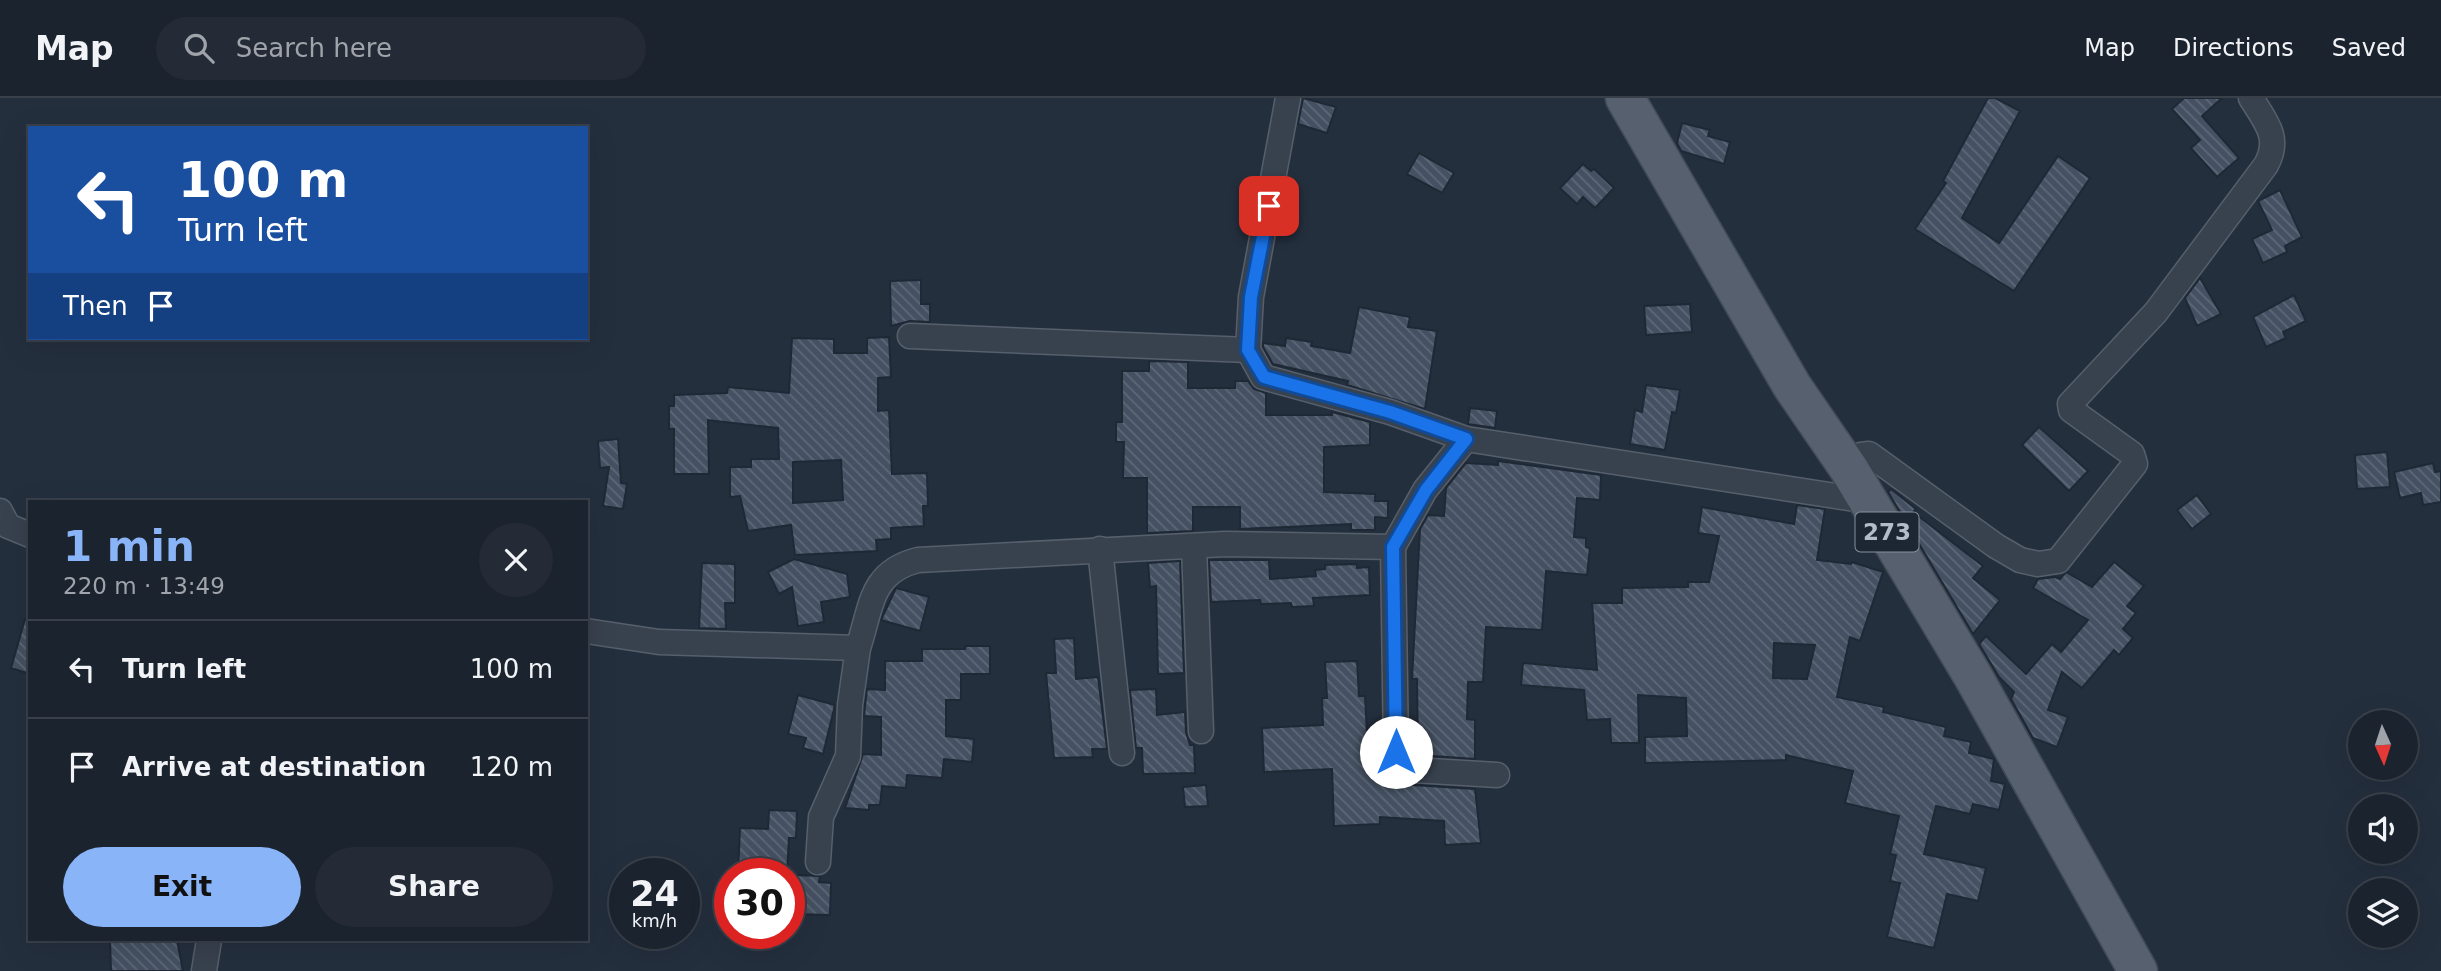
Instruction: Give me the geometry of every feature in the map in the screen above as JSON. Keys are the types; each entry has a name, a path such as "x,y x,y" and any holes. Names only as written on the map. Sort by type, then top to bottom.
{"main road":[{"name":"273","path":"1625,98 1792,386 1849,468 1981,690 2138,971"}],"street":[{"path":"1288,98 1251,297 1248,350 1264,377 1390,412 1466,439 1868,501"},
{"path":"1849,468 1861,455 1869,454 1996,546 2020,560 2038,564 2058,561 2134,464 2132,454 2071,410 2070,404 2156,312 2266,165 2274,150 2272,135 2251,98"},
{"path":"910,336 1248,350"},
{"path":"1466,439 1426,490 1393,547 1396,752 1403,765 1413,770 1497,775"},
{"path":"0,511 8,526 28,534"},
{"path":"818,862 821,817 848,756 850,705 858,648 879,583 898,565 918,561 1100,549 1226,544 1393,547"},
{"path":"1194,547 1201,731"},
{"path":"1100,549 1122,753"},
{"path":"588,632 659,642 858,648"},
{"path":"204,971 209,941"}],"building":[{"path":"1303,98 1336,107 1327,133 1298,124"},
{"path":"1988,98 1995,98 2020,111 1962,218 1999,243 2058,156 2090,178 2014,291 1915,229 1946,183 1943,181"},
{"path":"2184,98 2222,98 2202,116 2239,158 2217,177 2191,148 2200,140 2172,109"},
{"path":"1682,123 1710,130 1708,136 1730,142 1724,164 1681,151 1677,143"},
{"path":"1419,153 1454,173 1442,193 1407,174"},
{"path":"1583,164 1591,171 1594,169 1614,188 1595,208 1583,197 1577,204 1560,188"},
{"path":"2280,190 2302,237 2285,246 2287,252 2263,263 2252,239 2272,230 2258,201"},
{"path":"2200,278 2221,314 2197,326 2185,298"},
{"path":"921,280 921,304 930,304 930,322 910,321 891,326 890,281"},
{"path":"2294,295 2306,321 2283,332 2286,338 2266,347 2253,317"},
{"path":"1690,304 1692,332 1646,335 1644,306"},
{"path":"1359,307 1410,317 1408,327 1437,331 1425,409 1347,385 1348,381 1273,364 1263,347 1263,343 1285,346 1286,338 1350,353"},
{"path":"889,337 891,377 878,378 878,411 889,410 892,474 927,473 928,506 923,506 924,526 891,528 891,539 876,540 877,551 795,555 791,525 748,531 740,496 730,497 730,467 751,467 751,459 779,459 778,428 708,420 709,474 674,474 674,429 669,429 669,406 674,406 674,395 727,393 728,387 789,393 792,338 834,339 834,353 867,353 867,338","holes":["841,460 843,500 793,503 793,462"]},
{"path":"1149,361 1188,362 1188,388 1235,388 1235,381 1248,381 1254,389 1266,393 1266,415 1332,415 1332,412 1370,422 1370,445 1324,447 1324,492 1375,494 1375,501 1388,501 1388,518 1375,517 1375,530 1351,530 1351,524 1240,529 1240,507 1193,507 1193,531 1147,533 1147,478 1123,478 1124,442 1116,442 1116,422 1122,422 1122,371 1149,371"},
{"path":"1646,385 1680,390 1676,413 1672,412 1665,450 1630,444 1635,410 1642,412"},
{"path":"1470,408 1497,411 1495,428 1468,424"},
{"path":"2039,427 2088,471 2069,491 2022,445"},
{"path":"618,439 621,483 627,484 623,509 603,506 609,467 600,468 598,441"},
{"path":"2387,452 2390,487 2357,489 2355,455"},
{"path":"1498,461 1601,475 1600,500 1577,498 1574,537 1586,538 1586,547 1590,548 1587,575 1546,571 1542,630 1486,627 1483,682 1468,682 1467,719 1475,720 1475,759 1418,755 1417,679 1412,679 1420,529 1428,515 1444,516 1446,488 1466,463 1498,465"},
{"path":"2433,463 2435,472 2441,471 2441,502 2423,505 2421,493 2400,498 2394,472"},
{"path":"1891,489 1916,509 1913,512 1983,566 1973,578 2000,600 1973,634 1888,492"},
{"path":"2197,495 2211,514 2192,529 2177,510"},
{"path":"1797,505 1825,509 1817,560 1852,562 1883,572 1860,641 1850,637 1837,697 1884,707 1883,712 1946,727 1944,736 1971,742 1969,753 1994,759 1991,781 2005,784 1999,810 1973,804 1970,814 1936,806 1924,854 1986,868 1978,901 1947,894 1934,948 1887,937 1900,883 1890,881 1896,855 1890,854 1899,816 1845,803 1853,771 1786,755 1786,760 1645,763 1645,737 1687,736 1686,698 1638,695 1639,743 1611,743 1610,719 1587,720 1584,690 1521,685 1523,663 1597,670 1592,603 1622,603 1622,588 1688,587 1688,582 1709,582 1719,536 1698,533 1702,507 1794,524","holes":["1774,643 1815,645 1807,679 1773,678"]},
{"path":"794,559 847,574 850,597 821,602 824,622 798,626 792,587 779,594 768,572"},
{"path":"1209,560 1269,560 1270,579 1316,576 1315,570 1325,569 1325,565 1357,564 1357,568 1369,567 1370,595 1313,598 1314,606 1292,607 1291,603 1261,604 1260,600 1211,602"},
{"path":"1180,561 1184,673 1158,674 1156,586 1150,587 1148,563"},
{"path":"2114,562 2144,586 2127,606 2136,613 2123,629 2133,638 2119,655 2114,650 2082,688 2062,672 2048,710 2068,717 2057,747 2033,738 2011,699 2014,692 1999,677 1979,644 1986,636 2026,674 2052,644 2061,652 2088,620 2033,588 2038,579 2060,579 2066,572 2092,587"},
{"path":"702,563 735,564 735,603 725,603 726,629 699,628"},
{"path":"896,588 929,597 920,631 881,620"},
{"path":"25,619 28,620 28,673 11,668"},
{"path":"1074,638 1076,679 1098,677 1107,749 1092,749 1093,757 1054,758 1046,673 1056,673 1054,639"},
{"path":"965,646 990,646 990,674 961,674 961,700 946,700 946,736 974,739 972,762 944,759 942,778 907,775 906,788 882,786 880,805 869,805 869,810 845,808 863,754 881,755 881,717 864,716 867,689 885,690 885,661 922,661 922,649 965,649"},
{"path":"1357,661 1359,696 1365,696 1368,753 1378,753 1379,778 1399,779 1413,785 1475,789 1481,843 1445,845 1444,821 1380,817 1380,824 1334,826 1332,769 1264,772 1262,728 1323,725 1322,698 1327,698 1325,662"},
{"path":"1156,689 1157,715 1185,712 1186,732 1190,745 1194,745 1195,773 1143,774 1142,748 1136,748 1130,690"},
{"path":"798,695 835,705 823,754 803,748 806,738 788,734"},
{"path":"1206,785 1208,806 1185,807 1183,787"},
{"path":"769,810 797,811 796,838 789,838 788,858 739,858 740,828 768,829"},
{"path":"805,875 820,876 819,882 831,883 830,915 805,914"},
{"path":"110,941 177,941 183,971 111,971"}],"route":[{"path":"1269,206 1251,297 1248,350 1264,377 1390,412 1466,439 1426,490 1393,547 1396,752"}]}
